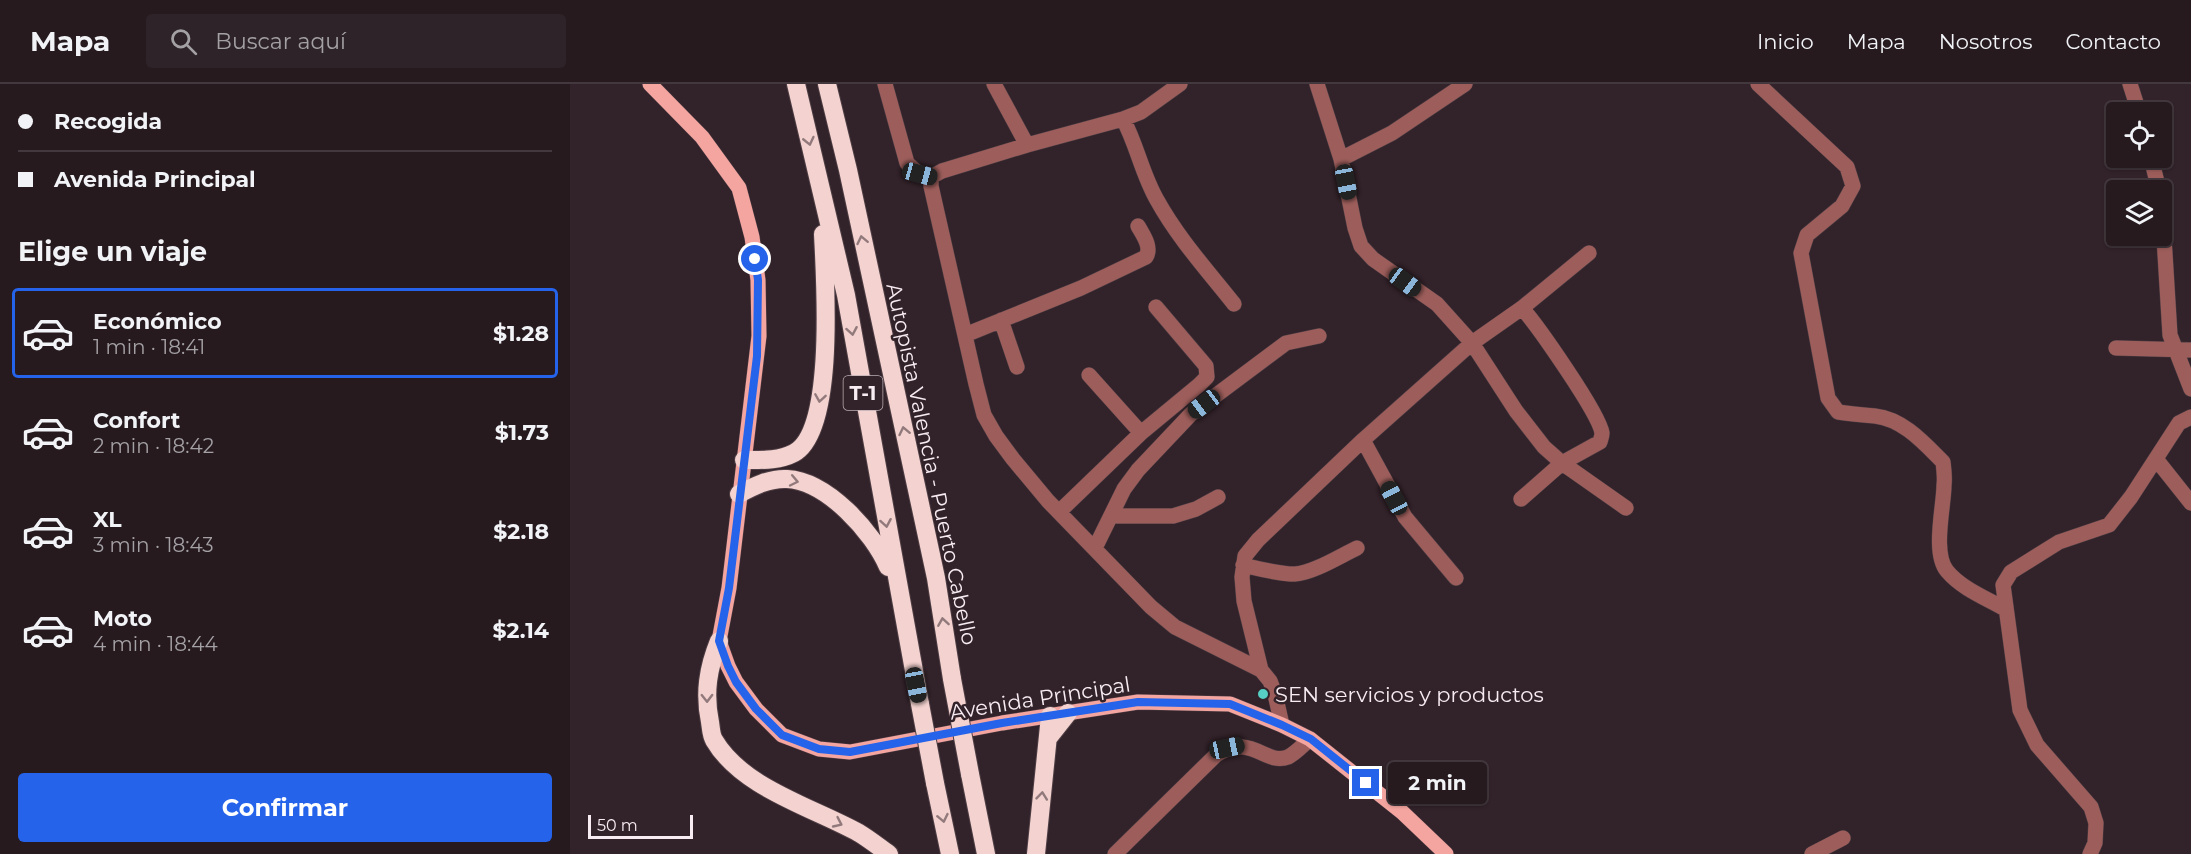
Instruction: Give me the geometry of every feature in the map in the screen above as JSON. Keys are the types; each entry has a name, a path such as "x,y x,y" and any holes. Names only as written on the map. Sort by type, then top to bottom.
{"highway":[{"name":"T-1","path":"796,84 846,295 901,607 950,854"},
{"name":"Autopista Valencia - Puerto Cabello","path":"827,84 936,578 952,680 986,854"},
{"path":"744,460 779,459 795,452 806,442 818,413 824,364 825,281 821,193"},
{"path":"739,494 766,481 788,479 811,486 840,504 868,533 879,549 887,565 901,607"},
{"path":"719,641 710,664 707,687 707,710 713,739 740,771 772,790 860,833 889,854"},
{"path":"1036,854 1049,737 1059,714"}],"main road":[{"path":"650,84 702,137 739,188 752,237 758,280 759,336 727,597 719,641"},
{"name":"Avenida Principal","path":"719,641 728,666 756,709 782,735 819,749 850,752 1138,702 1230,704 1311,739 1402,812 1446,854"}],"street":[{"path":"885,84 907,163 920,174 931,177 942,171 1027,145 1123,119 1141,112 1180,84"},
{"path":"994,84 1027,145"},
{"path":"1317,84 1341,159 1355,228 1362,246 1373,259 1437,304 1472,343 1516,411 1544,447 1562,464 1626,508"},
{"path":"1341,159 1392,133 1465,84"},
{"path":"1758,84 1847,166 1853,186 1842,206 1807,235 1801,253 1828,398 1838,412 1857,416 1876,416 1899,423 1943,462 1944,486 1940,548 1946,570 1972,591 2006,609"},
{"path":"2130,84 2136,102"},
{"path":"1123,119 1144,174 1162,208 1177,233 1234,304"},
{"path":"931,177 931,186 964,335 984,415 1013,459 1059,512 1151,607 1174,627 1261,670 1270,681 1275,694 1282,725"},
{"path":"964,335 1081,288 1146,257 1149,253 1148,246 1138,226"},
{"path":"2166,246 2168,320 2175,349 2191,388"},
{"path":"1261,670 1244,601 1242,577 1245,556 1258,540 1363,440 1472,343 1522,308 1589,253"},
{"path":"1059,512 1141,433 1207,376 1206,366 1156,307"},
{"path":"1521,499 1562,464 1600,442 1602,432 1590,407 1535,322 1522,308"},
{"path":"1001,320 1017,367"},
{"path":"1095,548 1124,489 1138,470 1191,414 1286,343 1319,336"},
{"path":"2116,348 2191,350"},
{"path":"1089,375 1141,433"},
{"path":"2090,854 2096,843 2096,823 2091,807 2037,744 2020,711 2017,674 2003,585 2012,572 2059,542 2109,525 2132,497 2180,423 2191,417"},
{"path":"1363,440 1405,517 1456,578"},
{"path":"2156,459 2191,503"},
{"path":"1112,516 1173,516 1196,509 1218,497"},
{"path":"1243,565 1273,572 1297,574 1357,548"},
{"path":"1115,854 1216,755 1227,748 1239,746 1280,759 1288,756 1311,739"},
{"path":"1812,854 1843,838"}],"place":[{"name":"SEN servicios y productos","path":"1263,694"}],"route":[{"path":"755,259 758,280 759,336 729,588 719,641 736,682 756,709 782,735 819,749 850,752 1002,723 1138,702 1230,704 1311,739 1366,783"}]}
